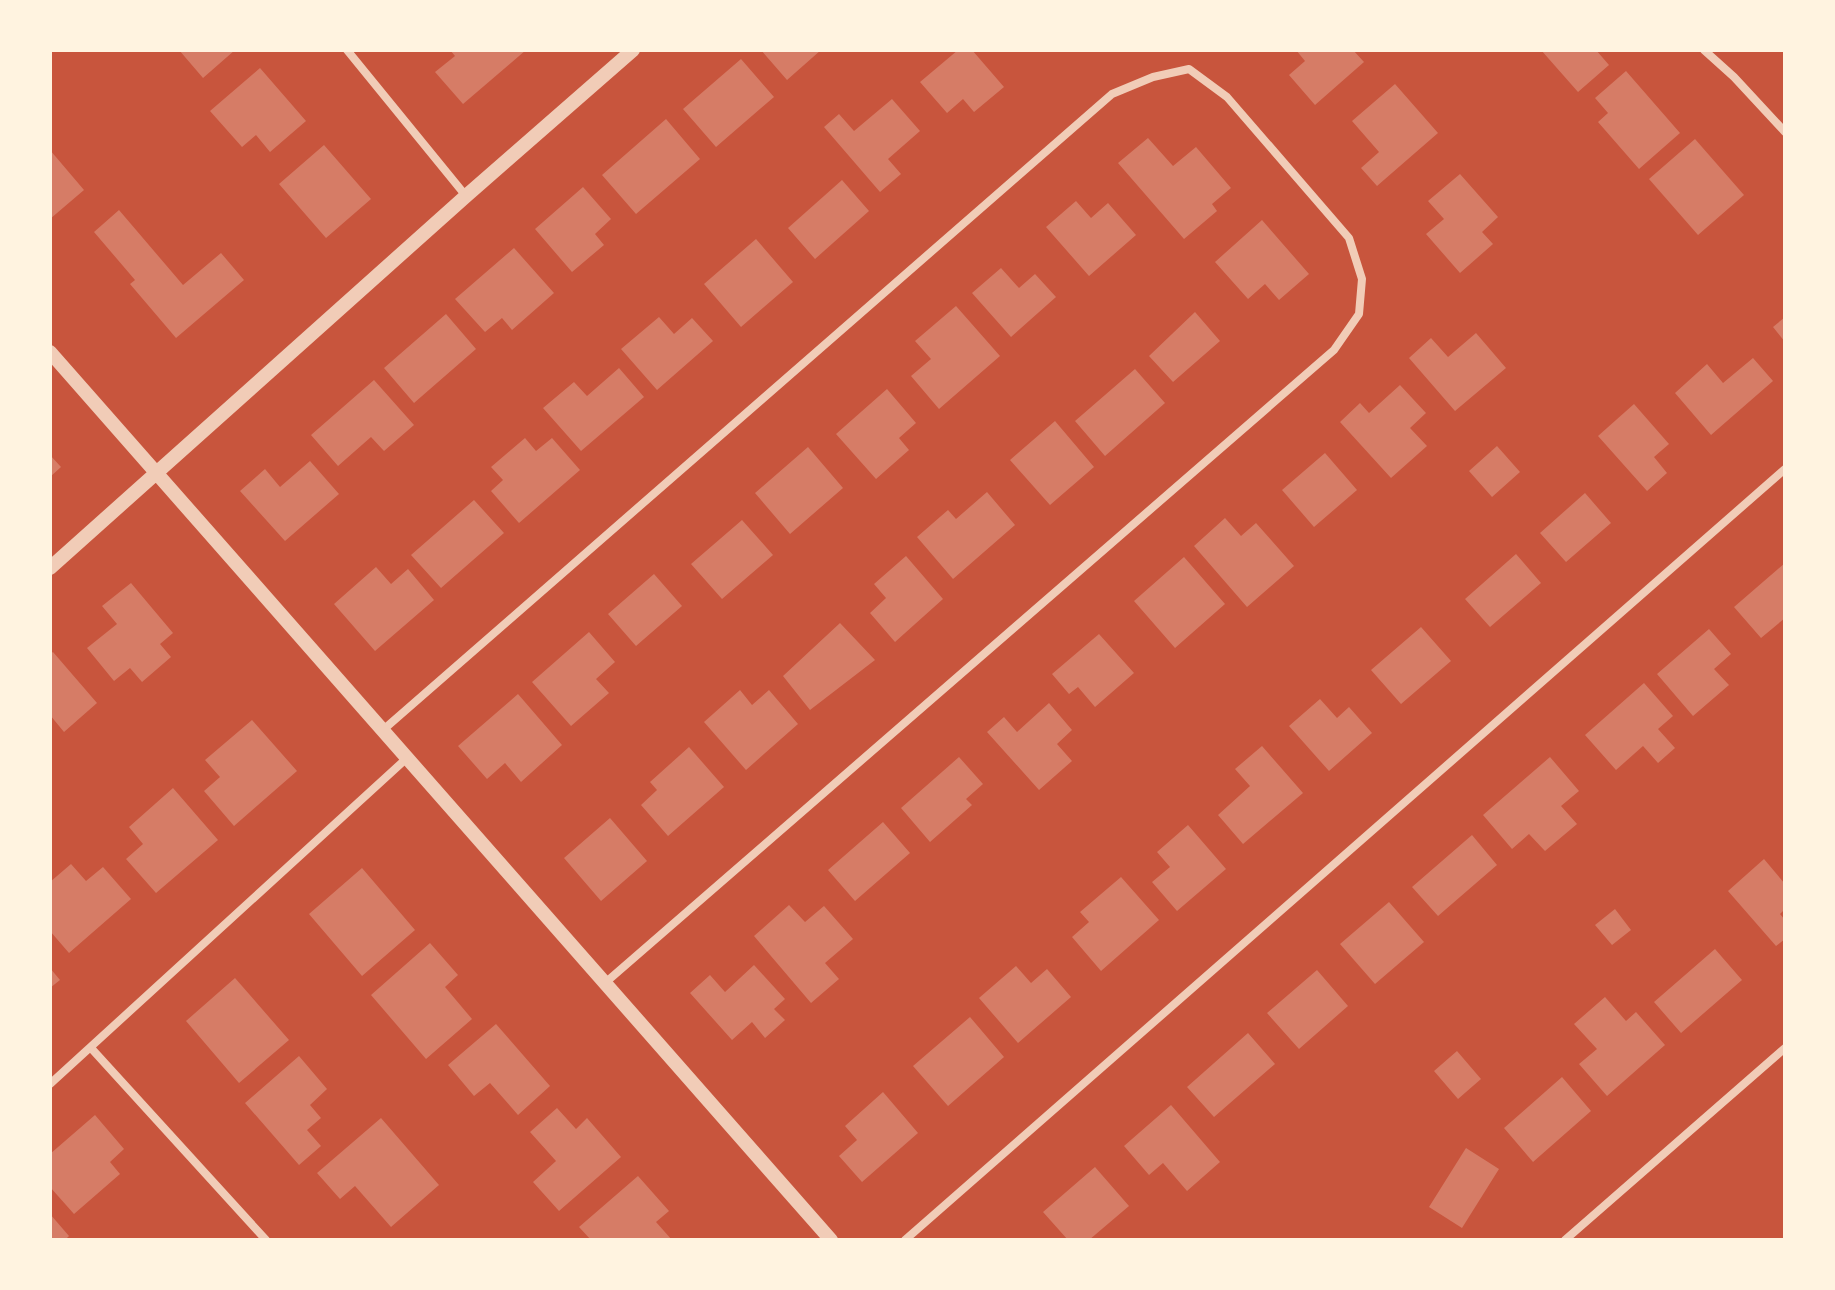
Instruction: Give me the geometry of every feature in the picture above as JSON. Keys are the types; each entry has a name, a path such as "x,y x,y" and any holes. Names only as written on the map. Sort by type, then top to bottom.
{"street":[{"path":"347,50 466,196"},
{"path":"50,568 633,50"},
{"path":"1704,50 1785,132"},
{"path":"383,730 1112,94 1153,77 1189,69 1227,97 1349,238 1362,279 1359,314 1334,350 605,983"},
{"path":"50,352 831,1240"},
{"path":"905,1240 1785,469"},
{"path":"50,1084 407,758"},
{"path":"91,1048 266,1240"},
{"path":"1565,1240 1785,1048"}],"building":[{"path":"179,50 235,50 203,78"},
{"path":"450,50 526,50 463,104 435,72 455,56"},
{"path":"761,50 821,50 787,80"},
{"path":"958,50 972,50 1004,87 974,112 963,99 947,113 920,82"},
{"path":"1296,50 1353,50 1364,62 1315,105 1289,75 1305,61"},
{"path":"1541,50 1596,50 1609,65 1578,92"},
{"path":"741,59 774,97 716,147 683,109"},
{"path":"260,68 306,121 270,152 256,135 242,147 210,111"},
{"path":"1626,71 1680,133 1639,169 1598,122 1608,113 1595,98"},
{"path":"1395,84 1438,133 1377,186 1361,168 1379,152 1352,121"},
{"path":"892,99 920,131 888,159 901,174 880,192 824,127 839,114 854,131"},
{"path":"666,119 700,159 636,214 602,175"},
{"path":"1148,138 1173,166 1196,147 1231,188 1212,204 1217,211 1184,239 1118,163"},
{"path":"1695,139 1744,195 1698,235 1649,179"},
{"path":"324,145 371,199 326,238 279,184"},
{"path":"50,150 84,190 50,219"},
{"path":"1460,174 1498,217 1482,232 1493,244 1460,273 1426,234 1444,219 1428,201"},
{"path":"842,180 869,211 815,259 788,228"},
{"path":"583,187 611,219 595,234 604,245 572,272 535,229"},
{"path":"1076,201 1091,218 1108,203 1136,235 1089,276 1046,227"},
{"path":"119,210 183,285 221,253 244,280 176,338 130,284 135,280 94,232"},
{"path":"1262,220 1309,274 1279,300 1265,284 1248,299 1215,262"},
{"path":"756,239 793,282 741,327 704,284"},
{"path":"514,248 554,293 512,330 502,318 485,332 455,299"},
{"path":"1001,268 1019,288 1035,274 1056,297 1011,337 972,293"},
{"path":"956,306 1000,356 939,409 911,376 931,359 915,341"},
{"path":"1195,312 1220,341 1173,382 1149,356"},
{"path":"446,314 476,349 414,403 384,368"},
{"path":"659,317 674,334 692,318 713,341 657,390 621,349"},
{"path":"1785,317 1785,342 1773,327"},
{"path":"1476,333 1506,368 1455,411 1409,358 1431,338 1448,357"},
{"path":"1753,358 1773,381 1711,435 1675,393 1707,364 1723,383"},
{"path":"619,368 644,397 581,451 543,408 574,382 587,396"},
{"path":"1135,369 1165,403 1105,456 1075,421"},
{"path":"374,380 414,425 384,451 371,437 338,466 311,435"},
{"path":"1400,385 1426,413 1410,428 1427,446 1391,478 1340,422 1360,403 1369,413"},
{"path":"887,389 916,423 899,438 909,450 876,479 836,434"},
{"path":"1634,404 1669,444 1654,457 1667,473 1647,491 1598,436"},
{"path":"1055,421 1094,467 1050,505 1010,460"},
{"path":"525,438 536,451 552,438 580,470 519,523 491,491 503,480 491,467"},
{"path":"1497,446 1520,472 1492,497 1469,471"},
{"path":"808,447 843,488 790,534 755,493"},
{"path":"1325,453 1357,490 1314,527 1282,490"},
{"path":"50,455 61,467 50,477"},
{"path":"310,461 339,494 285,541 240,491 265,469 280,487"},
{"path":"987,492 1015,525 953,579 917,537 948,510 956,519"},
{"path":"1585,493 1611,523 1566,562 1540,533"},
{"path":"474,500 504,533 441,588 411,555"},
{"path":"1225,518 1241,536 1256,523 1294,566 1247,607 1194,546"},
{"path":"742,520 773,555 722,599 691,564"},
{"path":"1516,554 1541,583 1490,627 1465,599"},
{"path":"906,556 943,599 895,642 870,613 886,598 874,584"},
{"path":"1184,557 1225,604 1175,648 1134,601"},
{"path":"1785,563 1785,618 1761,638 1734,607"},
{"path":"376,567 391,584 408,569 434,600 375,651 334,604"},
{"path":"654,574 682,606 636,646 608,614"},
{"path":"131,583 173,633 160,644 171,657 142,682 130,668 114,681 87,648 117,624 102,606"},
{"path":"840,623 875,660 810,710 783,676"},
{"path":"1421,627 1451,661 1401,704 1371,670"},
{"path":"1709,629 1731,654 1714,669 1729,685 1693,716 1657,674"},
{"path":"589,632 615,662 596,679 609,693 571,726 532,682"},
{"path":"1099,634 1134,673 1095,707 1078,687 1069,694 1052,674"},
{"path":"53,652 97,703 64,732 50,715 50,654"},
{"path":"1644,683 1673,716 1658,729 1675,748 1658,763 1643,746 1616,770 1585,735"},
{"path":"740,690 752,705 769,690 798,724 746,770 704,722"},
{"path":"518,694 562,745 521,782 505,763 487,779 458,746"},
{"path":"1320,699 1337,718 1349,707 1372,733 1329,771 1289,726"},
{"path":"1049,703 1072,730 1057,744 1072,761 1039,790 987,732 1004,717 1017,732"},
{"path":"252,720 297,771 234,826 204,791 220,777 205,760"},
{"path":"1262,746 1303,793 1243,844 1218,815 1250,786 1235,769"},
{"path":"689,747 724,787 668,836 641,805 657,790 650,782"},
{"path":"959,757 983,784 966,799 972,805 930,842 901,808"},
{"path":"1550,757 1579,791 1561,806 1577,824 1545,851 1529,834 1512,849 1483,815"},
{"path":"173,788 218,840 156,893 126,859 143,844 129,827"},
{"path":"610,818 647,861 601,901 564,858"},
{"path":"883,822 910,853 855,901 828,870"},
{"path":"1188,825 1226,869 1177,911 1152,882 1170,867 1157,852"},
{"path":"1472,835 1497,865 1438,916 1412,887"},
{"path":"1764,859 1785,884 1785,909 1780,914 1785,920 1785,939 1776,946 1728,891"},
{"path":"71,864 86,881 103,867 131,899 69,953 50,931 50,882"},
{"path":"362,868 415,930 362,976 309,914"},
{"path":"1121,877 1159,920 1101,971 1072,937 1089,922 1080,912"},
{"path":"1389,902 1424,942 1375,984 1340,944"},
{"path":"789,905 805,922 824,906 853,939 825,963 839,979 811,1003 754,936"},
{"path":"1615,909 1631,930 1612,945 1595,925"},
{"path":"430,943 458,975 445,987 472,1019 426,1059 371,995"},
{"path":"1715,949 1742,980 1681,1033 1654,1002"},
{"path":"754,965 785,999 774,1009 785,1020 765,1038 752,1022 732,1040 690,993 710,975 725,992"},
{"path":"1016,966 1031,983 1047,969 1071,997 1018,1043 979,998"},
{"path":"50,968 60,980 50,988"},
{"path":"1317,970 1348,1006 1299,1049 1267,1013"},
{"path":"235,978 289,1040 239,1083 186,1021"},
{"path":"1605,997 1626,1021 1636,1012 1665,1045 1607,1096 1579,1064 1597,1049 1574,1024"},
{"path":"970,1017 1004,1057 948,1106 913,1066"},
{"path":"496,1024 550,1086 518,1115 490,1083 474,1096 448,1065"},
{"path":"1248,1033 1275,1064 1214,1117 1187,1087"},
{"path":"1457,1051 1481,1079 1458,1099 1434,1071"},
{"path":"299,1056 327,1089 310,1105 321,1118 307,1130 321,1146 299,1165 245,1103"},
{"path":"1562,1077 1591,1111 1533,1162 1504,1128"},
{"path":"883,1092 918,1133 862,1182 839,1156 857,1140 845,1126"},
{"path":"1171,1105 1220,1162 1187,1191 1163,1163 1149,1175 1124,1146"},
{"path":"557,1108 576,1129 587,1118 621,1157 559,1211 533,1182 556,1161 530,1132"},
{"path":"95,1115 124,1149 110,1162 120,1174 74,1214 50,1187 50,1154"},
{"path":"381,1118 439,1185 391,1227 355,1186 340,1199 317,1173"},
{"path":"1466,1148 1499,1169 1462,1228 1429,1207"},
{"path":"1095,1167 1129,1206 1089,1240 1068,1240 1043,1212"},
{"path":"638,1176 669,1211 656,1222 672,1240 591,1240 579,1227"},
{"path":"50,1214 69,1236 65,1240 50,1240"}]}
